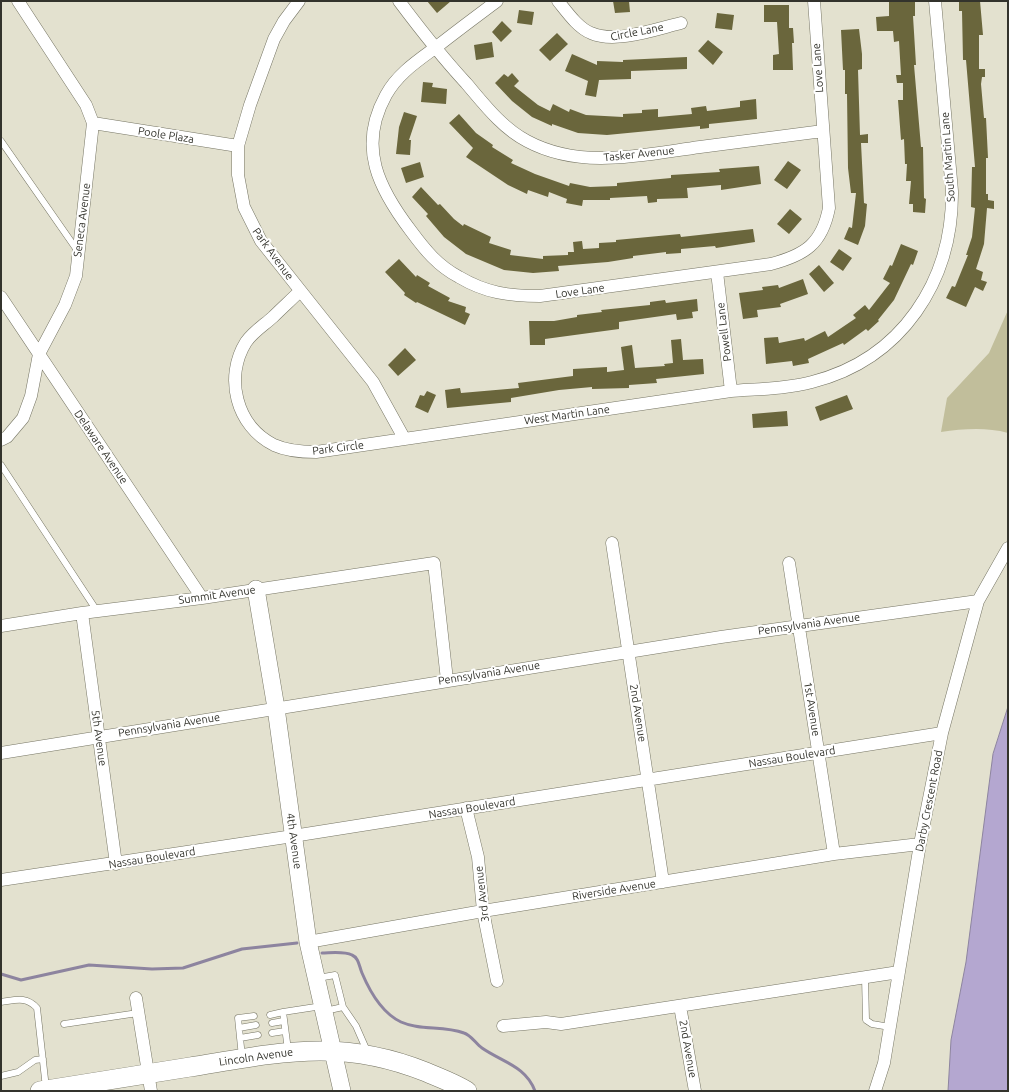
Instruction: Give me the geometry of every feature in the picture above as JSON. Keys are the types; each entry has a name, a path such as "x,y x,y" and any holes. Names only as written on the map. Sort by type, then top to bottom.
{"main road":[{"name":"Lincoln Avenue","path":"43,1090 150,1082 243,1058 289,1052 334,1050 369,1055 404,1063 458,1085 467,1091"}],"street":[{"name":"Seneca Avenue","path":"1,440 6,437 23,418 31,396 39,354 65,305 76,276 93,123 86,105 18,1"},
{"name":"Park Avenue","path":"300,1 284,21 274,39 250,105 238,146 238,175 244,207 261,241 373,382 404,438"},
{"name":"Tasker Avenue","path":"399,1 434,48 484,105 505,125 526,141 564,156 611,159 823,131"},
{"name":"Love Lane","path":"497,1 407,69 392,85 385,96 376,123 373,155 378,177 386,196 417,240 434,260 444,268 482,289 511,296 564,294 782,261 799,255 813,244 824,228 829,208 814,1"},
{"name":"Circle Lane","path":"558,1 577,23 589,33 604,38 681,23"},
{"name":"South Martin Lane","path":"731,391 812,382 838,374 861,363 888,342 911,320 929,293 942,260 952,211 935,1"},
{"name":"Poole Plaza","path":"93,123 238,146"},
{"name":"Powell Lane","path":"716,272 731,391"},
{"name":"Park Circle","path":"300,291 256,331 247,341 241,353 237,364 235,384 241,408 249,424 259,436 273,444 302,452 316,452 404,438"},
{"name":"Delaware Avenue","path":"1,297 202,598"},
{"name":"West Martin Lane","path":"404,438 731,391"},
{"name":"2nd Avenue","path":"612,543 649,779 663,882"},
{"name":"Darby Crescent Road","path":"875,1091 884,1063 920,844 942,733 978,600 1008,548"},
{"name":"Summit Avenue","path":"1,626 82,613 202,598 434,563 447,680"},
{"name":"1st Avenue","path":"790,563 834,854"},
{"name":"4th Avenue","path":"256,589 276,708 308,942 334,1050 342,1091"},
{"name":"Pennsylvania Avenue","path":"1,753 98,736 799,624 978,600"},
{"name":"5th Avenue","path":"82,613 116,864"},
{"name":"Nassau Boulevard","path":"1,880 116,864 942,733"},
{"name":"3rd Avenue","path":"466,808 478,857 483,912 497,981"},
{"name":"Riverside Avenue","path":"308,942 834,854 920,844"},
{"path":"503,1026 546,1022 561,1024 899,972"},
{"path":"136,998 150,1082"},
{"name":"2nd Avenue","path":"680,1006 695,1091"}],"lane":[{"path":"1,141 78,252"},
{"path":"1,465 97,611"},
{"path":"317,978 335,975 343,1007 356,1026 369,1055"},
{"path":"865,977 866,1020 872,1024 890,1027"},
{"path":"1,1002 23,999 32,1002 37,1008 43,1059 43,1090"},
{"path":"270,1015 283,1012 343,1007"},
{"path":"283,1012 289,1052"},
{"path":"64,1024 138,1013"},
{"path":"243,1058 238,1018 254,1016"},
{"path":"272,1022 284,1021"},
{"path":"239,1028 256,1025"},
{"path":"272,1033 286,1031"},
{"path":"240,1038 258,1035"},
{"path":"1,1076 18,1072 34,1060 43,1059"}],"shaded area":[{"path":"1008,310 1008,433 974,429 941,432 947,398 989,353"},
{"path":"1008,707 1008,1091 948,1091 951,1040 966,962 993,754"}],"building":[{"path":"427,1 451,1 437,13"},
{"path":"613,1 629,1 630,12 615,13"},
{"path":"889,1 915,1 915,16 913,16 916,65 914,65 921,147 923,147 924,198 926,199 925,213 913,212 913,204 909,204 911,181 906,181 907,164 905,164 904,139 901,140 898,100 903,100 903,83 897,83 896,75 901,75 899,41 894,42 893,31 877,31 876,17 889,16"},
{"path":"959,1 980,1 983,35 979,35 979,69 985,69 985,77 982,77 981,84 984,118 986,118 988,158 986,158 986,194 988,194 988,200 994,201 994,209 987,208 984,244 976,269 983,272 981,280 987,282 983,291 975,287 966,307 946,298 952,286 955,287 968,255 966,255 972,237 975,208 971,207 972,167 975,167 966,60 963,60 962,11 959,11"},
{"path":"764,5 789,5 789,28 793,28 794,43 792,43 793,70 773,70 773,55 779,54 777,22 764,22"},
{"path":"519,10 534,12 532,25 517,23"},
{"path":"717,13 734,15 732,30 715,28"},
{"path":"502,21 512,31 501,42 492,32"},
{"path":"859,29 862,54 862,69 858,70 860,135 868,134 868,143 861,143 864,203 867,204 865,226 858,245 844,239 849,227 852,228 856,193 851,193 848,168 847,94 845,94 845,70 843,70 841,30"},
{"path":"557,33 568,44 550,61 539,50"},
{"path":"708,40 723,52 713,65 698,51"},
{"path":"492,42 494,57 476,60 474,45"},
{"path":"572,54 597,65 597,61 623,62 623,60 687,57 687,69 631,71 631,79 599,80 596,97 585,95 588,81 565,71"},
{"path":"512,73 519,81 514,86 538,105 550,111 553,104 569,112 570,109 586,115 623,117 623,114 642,113 642,110 658,109 658,117 692,114 691,108 706,106 707,111 740,107 740,101 756,99 757,119 709,124 709,128 700,129 700,126 607,135 578,133 552,124 552,126 532,117 512,101 495,83 504,74 508,77"},
{"path":"423,82 433,83 432,87 447,89 446,104 421,102"},
{"path":"404,112 417,116 409,140 411,140 410,155 396,154 399,127"},
{"path":"459,114 476,133 493,145 492,147 513,160 511,163 535,174 569,186 570,183 590,187 617,186 617,183 671,178 671,175 720,172 719,169 759,166 761,184 721,190 721,185 687,188 688,198 657,199 657,202 648,203 647,196 610,198 610,200 583,200 582,206 566,203 567,199 549,192 548,197 528,190 527,194 508,185 466,157 473,148 449,123"},
{"path":"788,161 801,170 787,189 774,180"},
{"path":"420,162 424,177 406,183 401,168"},
{"path":"421,187 438,205 440,204 463,226 464,224 491,237 489,243 511,250 510,255 543,259 543,256 568,255 568,252 574,252 573,242 582,241 583,249 599,248 599,243 616,242 616,240 680,234 681,237 753,229 755,242 716,248 715,246 681,249 681,253 666,254 666,252 633,256 633,258 608,262 558,266 559,271 533,273 504,270 466,254 444,237 426,216 428,214 412,197"},
{"path":"790,209 802,219 789,234 777,224"},
{"path":"901,244 918,251 913,265 911,264 894,300 878,320 879,321 868,331 866,329 844,345 843,343 808,359 809,363 793,366 792,361 766,364 764,338 778,337 779,343 804,338 805,341 825,331 828,337 856,318 853,315 865,305 869,310 890,283 883,279 890,265 892,266"},
{"path":"839,249 852,258 843,271 830,262"},
{"path":"399,259 416,277 417,275 430,283 428,286 450,298 448,301 466,307 465,312 470,314 465,325 417,302 416,303 404,295 405,293 385,272"},
{"path":"819,265 834,283 824,292 809,274"},
{"path":"803,279 808,294 780,304 781,307 757,310 758,317 743,319 739,293 763,290 762,287 778,285 779,288"},
{"path":"697,299 698,311 692,312 693,318 677,320 676,314 619,322 619,329 545,339 545,345 530,345 529,321 554,321 577,317 577,315 602,312 601,310 650,305 650,302 665,300 666,303"},
{"path":"681,339 683,360 703,359 704,374 656,379 657,383 629,385 629,388 592,389 592,387 559,390 511,398 511,402 447,408 445,390 460,388 461,393 519,388 518,383 573,376 573,369 607,367 607,372 624,370 621,347 632,345 635,368 665,366 664,364 673,363 671,340"},
{"path":"405,348 416,360 398,376 388,365"},
{"path":"427,391 436,395 428,413 415,407 420,395 424,396"},
{"path":"847,395 853,409 820,421 815,407"},
{"path":"787,411 788,426 753,428 752,414"}],"waterway":[{"path":"1,974 21,980 89,965 152,969 183,968 242,949 297,943"},
{"path":"322,953 337,952 354,956 377,1001 382,1008 394,1018 409,1025 448,1029 467,1034 482,1048 520,1070 526,1076 535,1091"}]}
